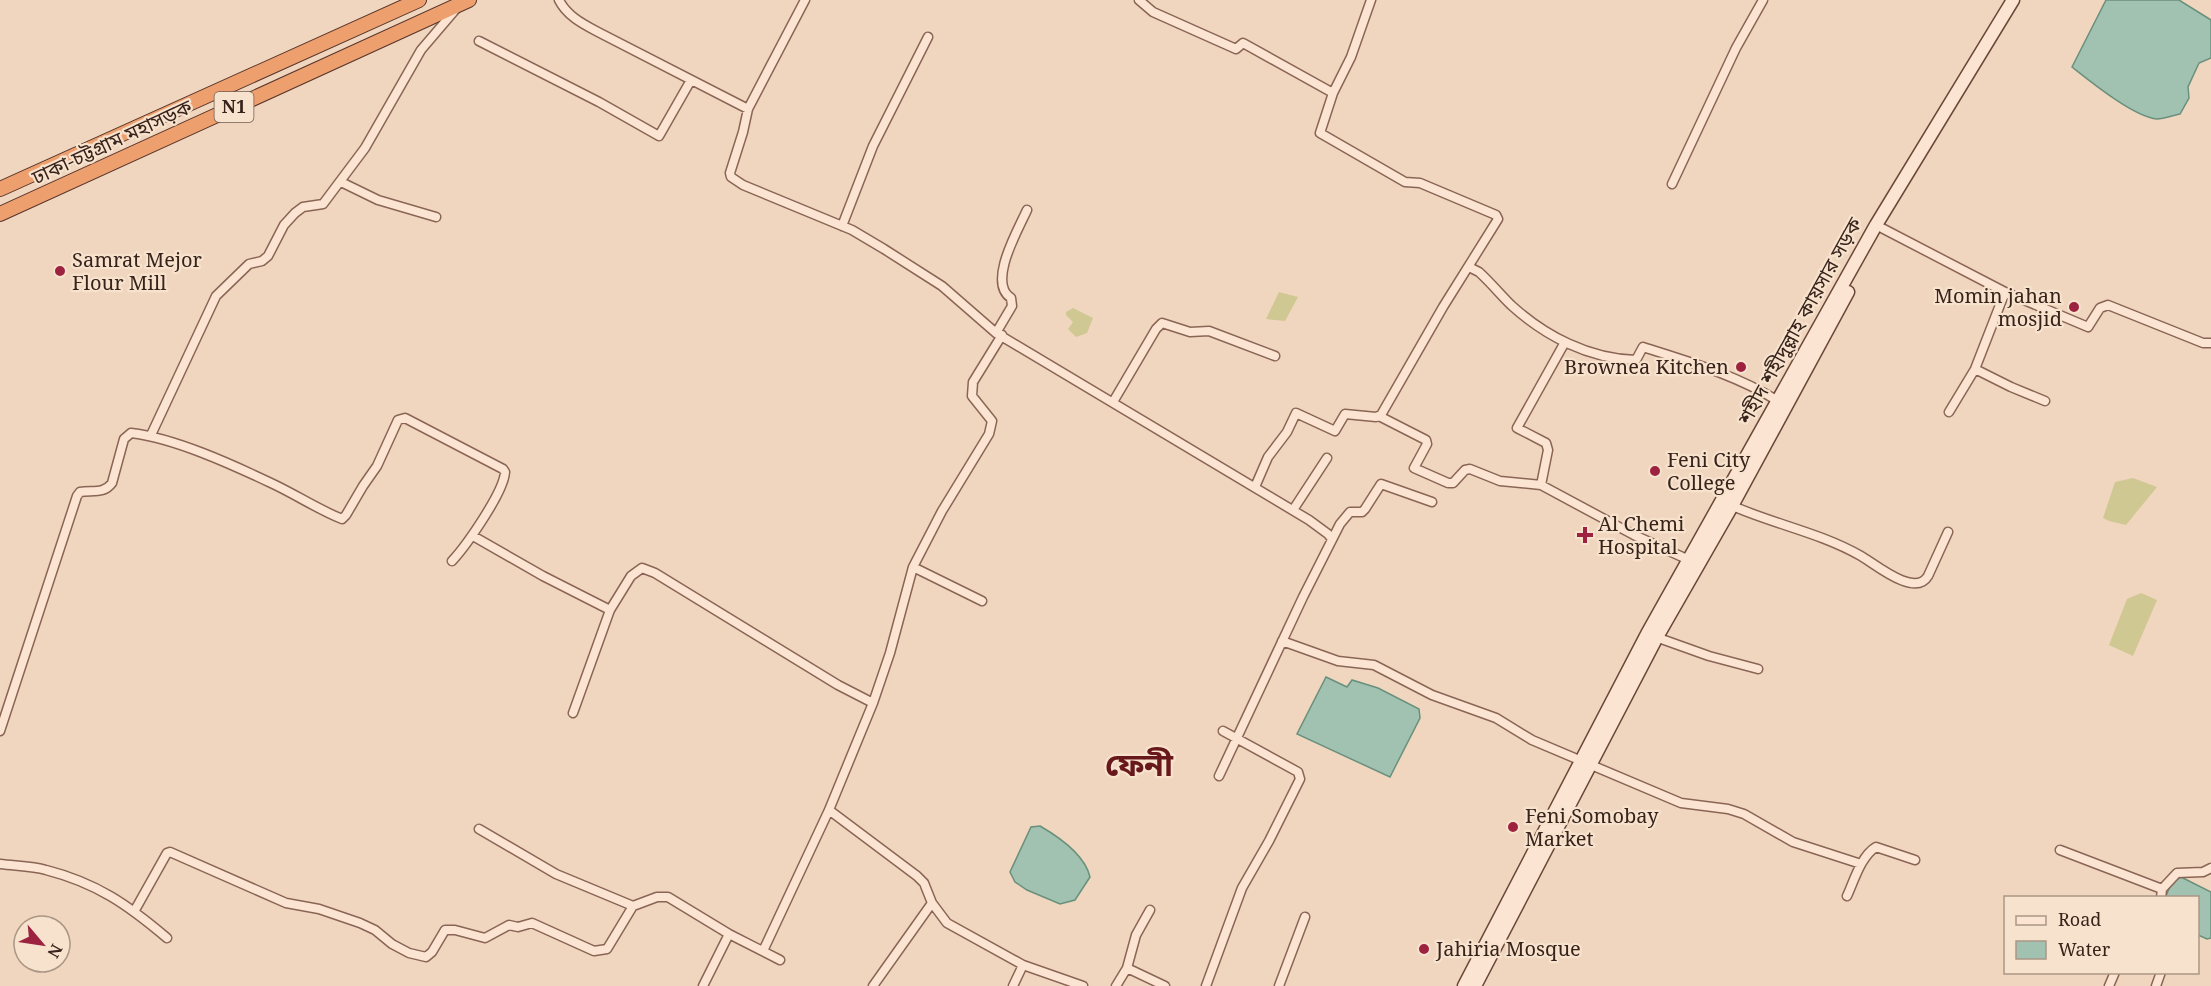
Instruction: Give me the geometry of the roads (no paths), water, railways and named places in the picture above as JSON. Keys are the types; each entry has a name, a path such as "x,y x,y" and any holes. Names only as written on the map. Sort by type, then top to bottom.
{"highway":[{"name":"ঢাকা-চট্টগ্রাম মহাসড়ক","path":"0,189 418,0"},
{"name":"ঢাকা-চট্টগ্রাম মহাসড়ক","path":"0,214 464,2"}],"main road":[{"name":"শহীদ শহীদুল্লাহ কায়সার সড়ক","path":"1475,986 1689,560 1727,504 1778,401 2013,0"},
{"name":"শহীদ শহীদুল্লাহ কায়সার সড়ক","path":"1652,635 1727,504 1879,227 2023,0"},
{"name":"শহীদ শহীদুল্লাহ কায়সার সড়ক","path":"1464,986 1586,763"}],"street":[{"path":"559,0 563,9 583,24 748,110"},
{"path":"805,0 748,110 730,172 731,177 743,185 842,226 884,249 942,286 999,334 1293,510 1332,539"},
{"path":"1138,0 1153,12 1236,49 1243,43 1333,93"},
{"path":"1371,0 1352,57 1333,93 1320,133 1405,182 1420,183 1496,215 1498,219 1379,416"},
{"path":"1672,184 1736,48 1763,0"},
{"path":"150,435 216,296 249,264 262,261 268,256 284,225 295,213 303,207 323,204 365,148 421,50 464,2"},
{"path":"842,226 873,146 928,37"},
{"path":"479,41 599,102 659,136 691,80"},
{"path":"341,182 378,200 436,217"},
{"path":"763,951 829,810 873,703 890,653 914,567 942,511 989,434 992,421 972,396 973,382 1012,306 1011,298 1003,292 1001,281 1005,261 1027,210"},
{"path":"1879,227 2005,292 2088,327 2100,308 2108,305 2203,344 2211,343"},
{"path":"1469,267 1479,272 1529,320 1582,350 1636,360 1643,347 1732,376 1778,401"},
{"path":"1949,412 1975,369 2005,292"},
{"path":"1113,402 1156,329 1162,323 1190,332 1209,331 1275,356"},
{"path":"1541,484 1548,450 1545,443 1517,428 1565,342"},
{"path":"1975,369 2045,401"},
{"path":"1255,488 1268,457 1287,432 1296,413 1335,431 1343,416 1348,413 1379,416 1426,441 1428,444 1414,468 1448,483 1453,483 1465,470 1470,469 1500,481 1541,484 1634,535 1689,560"},
{"path":"0,731 77,496 80,492 108,489 112,483 124,439 131,432 150,435 186,447 270,482 342,519 377,466 398,420 405,418 505,472 501,485 473,536 452,561"},
{"path":"1293,510 1327,458"},
{"path":"1219,776 1332,539 1350,512 1362,512 1381,484 1432,502"},
{"path":"1727,504 1767,520 1792,526 1848,549 1879,566 1883,572 1891,576 1919,584 1924,582 1928,576 1948,532"},
{"path":"473,536 543,576 610,609"},
{"path":"914,567 982,601"},
{"path":"573,712 610,609 631,576 636,571 646,568 838,685 873,703"},
{"path":"1652,635 1709,656 1758,669"},
{"path":"1282,641 1338,661 1374,665 1432,695 1496,717 1532,740 1681,803 1705,808 1728,809 1744,814 1793,842 1862,864"},
{"path":"1206,986 1242,888 1300,779 1298,772 1222,731"},
{"path":"829,810 924,883 932,903 947,923 1023,965 1083,986"},
{"path":"479,830 556,874 633,906"},
{"path":"1847,896 1871,849 1876,847 1915,860"},
{"path":"2060,850 2162,893 2177,873 2203,872 2211,868"},
{"path":"135,910 166,853 170,852 286,903 319,909 360,923 375,930 392,944 410,953 426,957 432,952 445,930 485,938 509,925 518,927 532,922 594,951 607,950 633,906 657,897 668,897 729,934 780,960"},
{"path":"0,864 45,869 102,889 135,910 167,938"},
{"path":"873,986 932,903"},
{"path":"1116,986 1127,968 1136,935 1150,910"},
{"path":"1279,986 1305,917"},
{"path":"703,986 729,934"},
{"path":"1013,986 1023,965"},
{"path":"1127,968 1165,986"}],"water":[{"path":"2106,0 2179,0 2211,20 2211,58 2199,63 2188,87 2189,98 2180,114 2157,119 2148,117 2113,98 2072,67"},
{"path":"1326,677 1347,687 1352,680 1378,688 1419,709 1420,718 1390,777 1297,734"},
{"path":"1040,826 1070,847 1087,869 1090,877 1075,900 1060,904 1027,890 1015,882 1010,872 1031,827"},
{"path":"2181,877 2211,892 2211,938 2207,939 2199,935 2199,896 2166,896 2172,882"}],"place":[{"name":"Samrat Mejor Flour Mill","path":"60,271"},
{"name":"Momin jahan mosjid","path":"2074,307"},
{"name":"Brownea Kitchen","path":"1741,367"},
{"name":"Feni City College","path":"1655,471"},
{"name":"Al Chemi Hospital","path":"1585,535"},
{"name":"Feni Somobay Market","path":"1513,827"},
{"name":"Jahiria Mosque","path":"1424,949"}],"district":[{"name":"ফেনী","path":"1139,765"}]}
